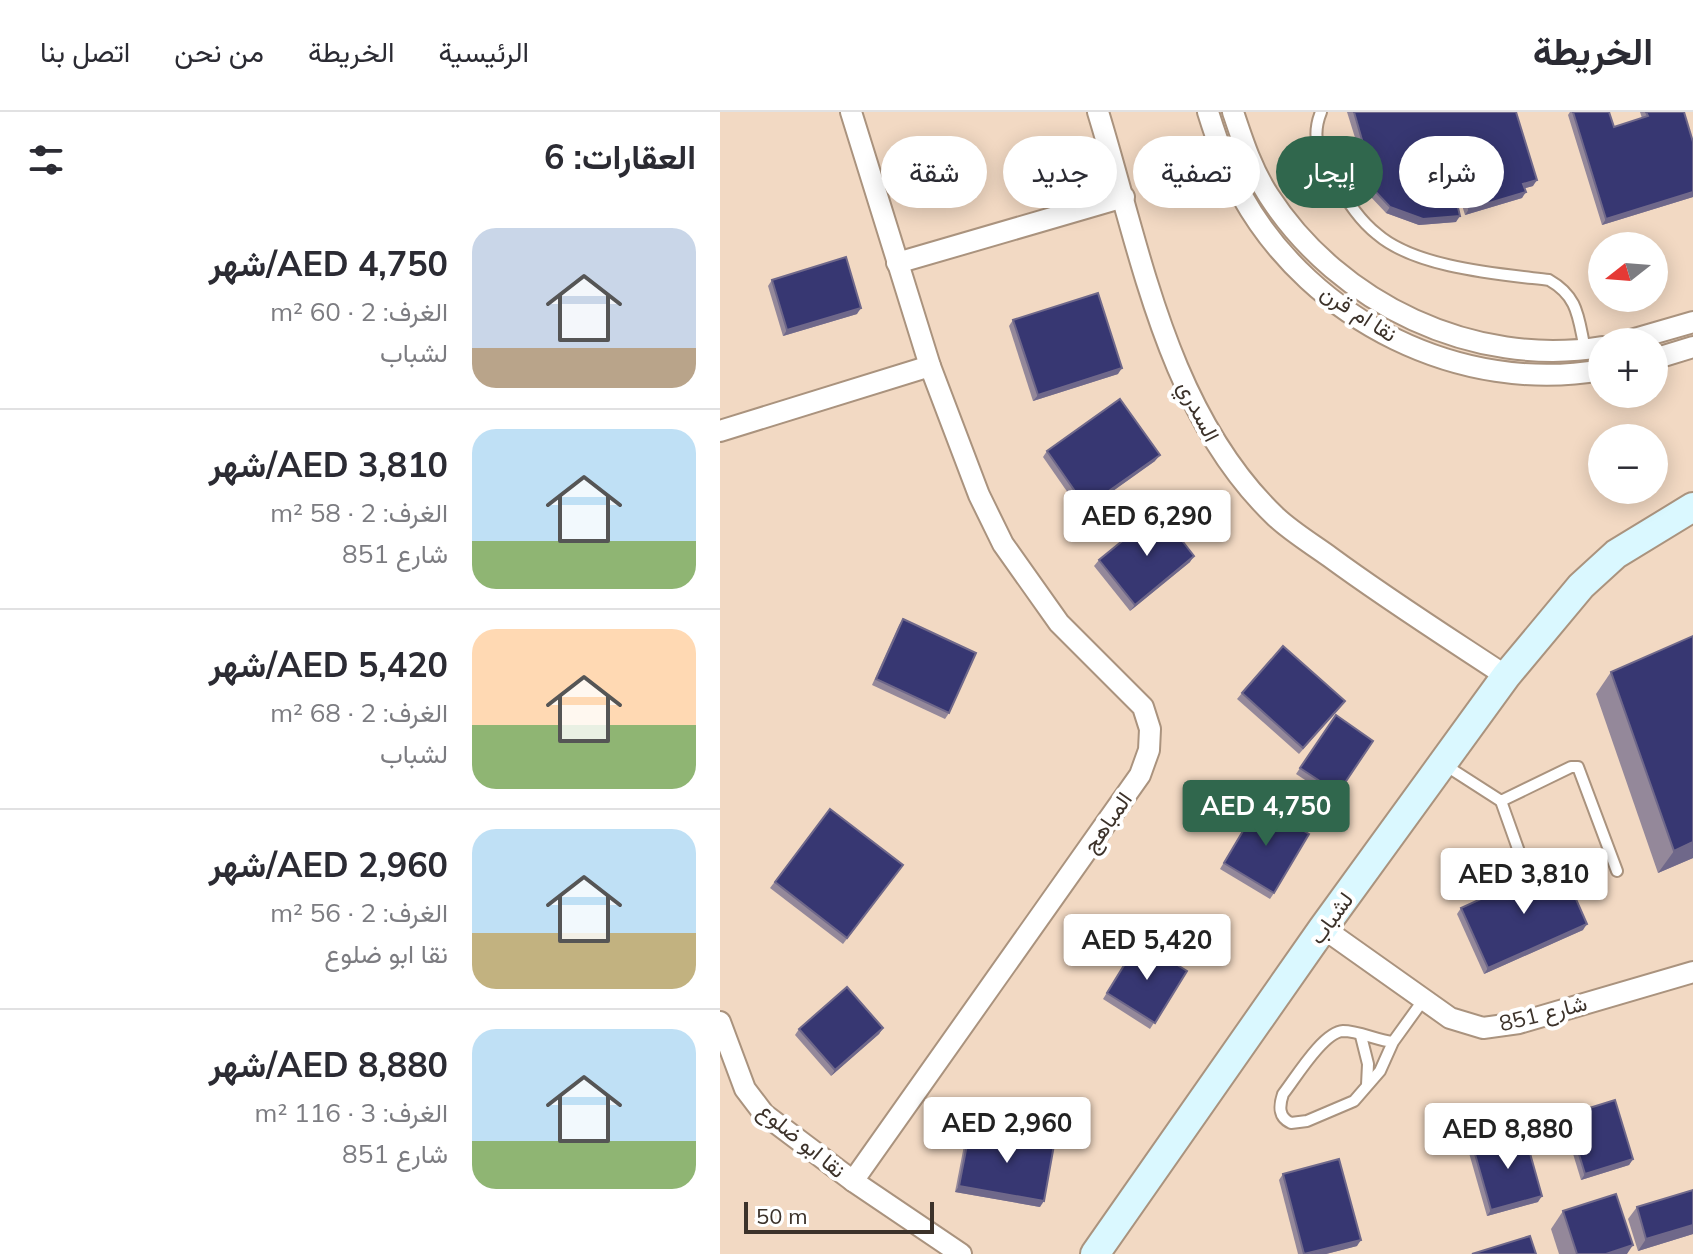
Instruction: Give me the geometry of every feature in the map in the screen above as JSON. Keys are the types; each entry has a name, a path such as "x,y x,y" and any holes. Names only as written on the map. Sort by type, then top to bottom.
{"street":[{"name":"المباهج","path":"851,112 930,366 973,481 1003,544 1059,623 1143,707 1150,729 1149,750 1140,775 853,1181"},
{"name":"السدري","path":"1098,112 1172,354 1192,405 1245,485 1290,528 1506,676"},
{"name":"نقا ام قرن","path":"1208,112 1242,196 1265,231 1304,274 1340,305 1384,333 1452,363 1541,375 1588,371"},
{"name":"نقا ام قرن","path":"1233,112 1249,160 1292,228 1341,276 1371,297 1405,317 1474,341 1509,348 1588,348"},
{"path":"897,263 1124,197"},
{"path":"1668,329 1693,322"},
{"path":"1668,355 1693,347"},
{"path":"720,431 930,366"},
{"name":"لشباب","path":"1095,1254 1323,928 1506,676 1581,586 1616,554 1693,507"},
{"name":"شارع 851","path":"1323,928 1450,1018 1483,1028 1519,1023 1693,972"},
{"name":"نقا ابو ضلوع","path":"720,1022 745,1089 764,1114 853,1181 961,1254"}],"lane":[{"path":"1321,112 1314,138 1322,161 1351,207 1378,236 1422,258 1549,280 1566,290 1588,334"},
{"path":"1444,764 1501,801 1522,860"},
{"path":"1501,801 1571,767 1578,767 1617,871"},
{"path":"1393,1042 1341,1031 1330,1036 1283,1094 1280,1110 1291,1123 1307,1121 1345,1105 1367,1087 1380,1071 1393,1042 1424,999"},
{"path":"1361,1036 1368,1064 1367,1087"}],"building":[{"path":"1354,112 1516,112 1537,180 1523,184 1526,192 1504,199 1504,136 1399,136 1399,208 1458,208 1460,216 1423,219 1390,207 1383,200 1383,136 1361,136"},
{"path":"1573,112 1609,112 1614,127 1648,116 1646,112 1684,112 1693,142 1693,192 1606,219"},
{"path":"846,257 861,308 787,330 772,280"},
{"path":"1098,293 1122,368 1038,395 1013,320"},
{"path":"1120,399 1160,455 1086,507 1047,451"},
{"path":"1159,511 1194,556 1135,605 1099,560"},
{"path":"903,619 976,653 949,713 876,679"},
{"path":"1693,636 1693,842 1674,851 1611,672"},
{"path":"1283,646 1345,701 1303,748 1242,693"},
{"path":"1336,715 1373,741 1338,793 1300,768"},
{"path":"1259,804 1309,834 1274,893 1224,863"},
{"path":"830,809 903,865 847,938 775,882"},
{"path":"1560,863 1587,924 1488,968 1461,908"},
{"path":"1139,941 1187,971 1155,1023 1107,993"},
{"path":"847,987 883,1028 835,1070 799,1029"},
{"path":"1615,1100 1633,1159 1585,1174 1567,1115"},
{"path":"970,1129 1054,1145 1044,1201 959,1186"},
{"path":"1524,1132 1542,1196 1491,1210 1473,1147"},
{"path":"1339,1159 1361,1240 1304,1254 1283,1174"},
{"path":"1693,1190 1693,1225 1646,1239 1637,1207"},
{"path":"1616,1194 1633,1245 1606,1254 1577,1254 1563,1211"},
{"path":"1530,1236 1536,1254 1472,1254"}]}
